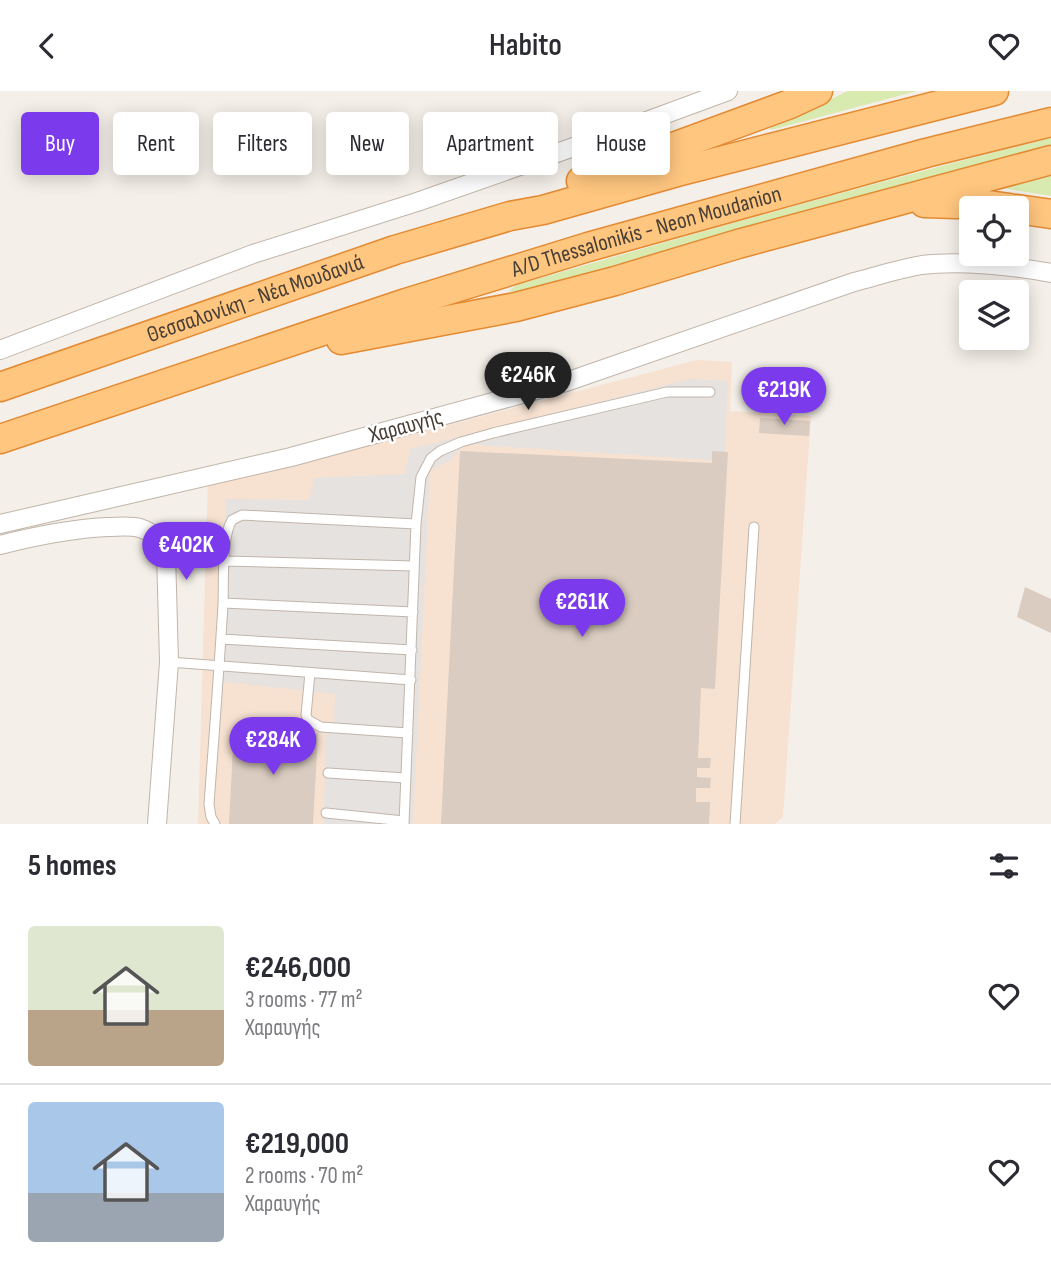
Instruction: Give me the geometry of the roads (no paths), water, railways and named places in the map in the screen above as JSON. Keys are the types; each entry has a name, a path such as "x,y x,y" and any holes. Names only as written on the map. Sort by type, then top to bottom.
{"highway":[{"path":"510,215 544,195 790,104 818,91"},
{"name":"A/D Thessalonikis - Neon Moudanion","path":"510,215 543,210 677,171 994,91"},
{"name":"A/D Thessalonikis - Neon Moudanion","path":"246,357 406,303 589,247 926,153 1051,122"},
{"path":"0,439 246,357 516,307 1051,160"},
{"path":"893,203 959,204"},
{"path":"1029,211 1051,214"},
{"name":"Θεσσαλονίκη - Νέα Μουδανιά","path":"0,387 395,250 510,215"}],"street":[{"path":"0,350 253,254 417,202 728,91"},
{"name":"Χαραυγής","path":"0,524 292,457 517,396 854,282 894,271 924,265 963,263 1051,273"},
{"path":"0,545 77,529 127,527 152,533 162,543 166,553 169,662 157,824"}],"lane":[{"path":"326,813 404,822 416,524 421,477 431,458 461,442 493,433 667,393 710,392"},
{"path":"215,824 209,804 224,561 230,524 237,516 416,524"},
{"path":"735,824 754,527"},
{"path":"224,561 414,566"},
{"path":"223,603 413,612"},
{"path":"221,639 412,650"},
{"path":"169,662 411,680"},
{"path":"310,673 306,715 312,723 321,727 408,733"},
{"path":"328,773 406,778"}]}
